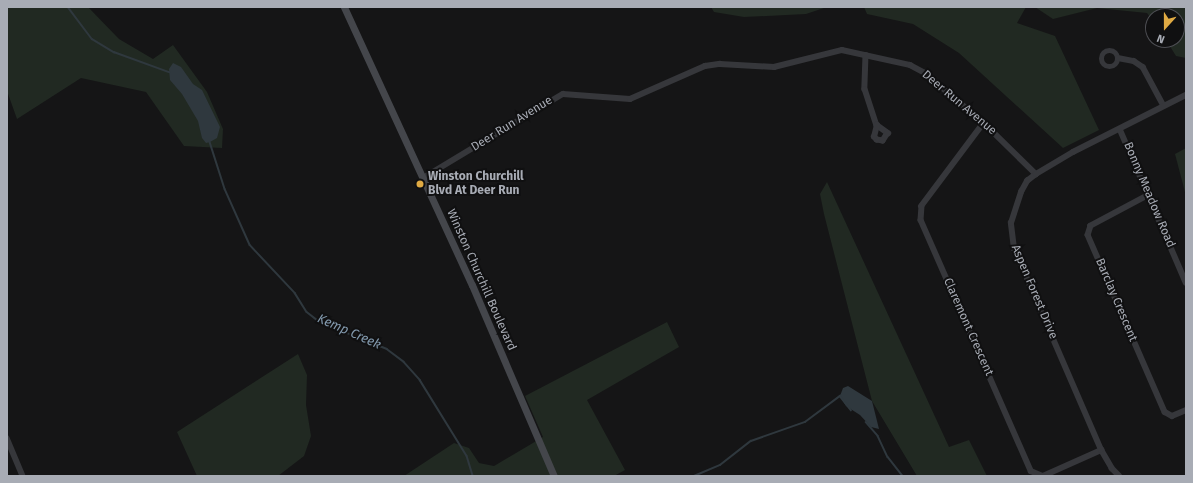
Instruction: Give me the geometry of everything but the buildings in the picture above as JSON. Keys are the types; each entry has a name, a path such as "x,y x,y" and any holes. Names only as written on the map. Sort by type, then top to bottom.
{"main road":[{"name":"Winston Churchill Boulevard","path":"344,7 472,284 554,476"}],"street":[{"name":"Deer Run Avenue","path":"423,178 563,94 630,99 705,66 720,64 774,67 842,50 916,68 984,123 1036,174"},
{"path":"866,55 865,89 878,125"},
{"path":"1118,58 1134,61 1143,67 1164,106"},
{"name":"Aspen Forest Drive","path":"1119,476 1112,469 1101,450 1011,238 1011,223 1017,200 1027,181 1036,174 1073,152 1186,95"},
{"name":"Claremont Crescent","path":"984,123 922,206 921,220 1031,471 1043,476 1101,450"},
{"name":"Bonny Meadow Road","path":"1120,129 1186,282"},
{"name":"Barclay Crescent","path":"1149,195 1091,226 1088,235 1165,412 1172,416 1186,410"},
{"path":"7,438 23,476"}],"shaded area":[{"path":"7,7 88,7 119,39 153,59 173,45 207,92 223,129 222,148 184,146 146,92 81,78 17,119 7,91"},
{"path":"711,7 827,7 806,14 744,17 714,12"},
{"path":"864,7 1026,7 1017,23 1055,36 1099,130 1063,148 959,53 913,24 867,14"},
{"path":"1035,7 1186,7 1186,58 1176,56 1171,48 1185,48 1185,8 1145,8 1145,13 1097,8 1053,19"},
{"path":"173,63 181,67 193,84 202,90 220,127 217,138 210,142 206,143 202,138 198,121 182,94 170,80 169,69"},
{"path":"1186,148 1186,196 1175,154"},
{"path":"827,182 949,447 969,440 987,476 917,476 872,401 824,214 820,194"},
{"path":"667,322 679,347 587,400 625,470 614,476 404,476 454,443 469,448 479,463 494,466 543,437 525,396"},
{"path":"298,354 307,375 306,405 311,436 304,456 278,476 197,476 177,432"},
{"path":"848,386 872,401 879,429 871,427 860,415 846,406 840,396 843,388"}],"waterway":[{"name":"Kemp Creek","path":"68,7 92,39 114,52 169,72"},
{"name":"Kemp Creek","path":"210,142 225,189 250,245 295,293 307,312 320,322 387,349 404,362 420,380 467,456 473,476"},
{"name":"Kemp Creek","path":"694,476 720,465 751,441 805,422 840,396 851,410"},
{"name":"Kemp Creek","path":"866,422 878,436 888,457 903,476"}],"place":[{"name":"Winston Churchill Blvd At Deer Run","path":"420,184"}]}
